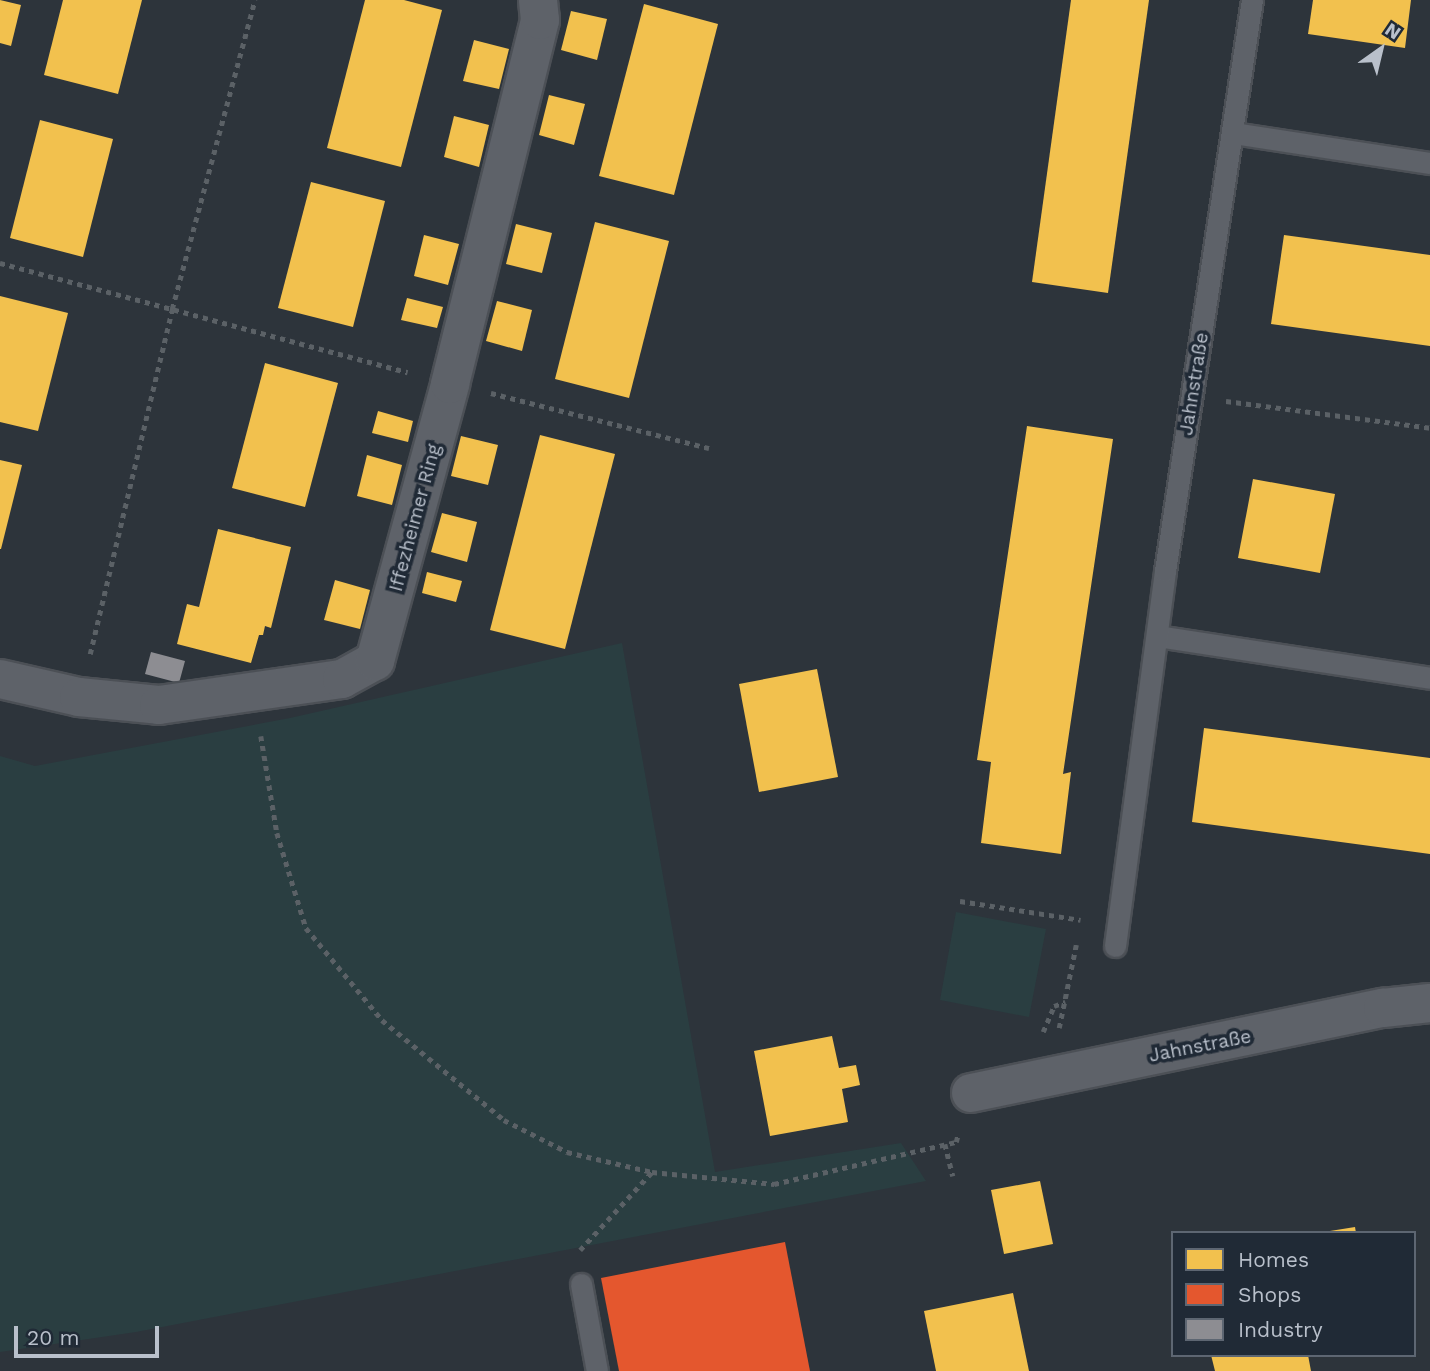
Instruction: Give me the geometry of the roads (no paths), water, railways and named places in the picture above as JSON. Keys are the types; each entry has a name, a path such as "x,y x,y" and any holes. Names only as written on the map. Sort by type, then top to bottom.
{"street":[{"name":"Iffezheimer Ring","path":"0,679 79,697 159,705 330,681 370,668 379,652 450,384 540,20 538,0"},
{"name":"Jahnstraße","path":"971,1093 1383,1008 1430,1003"}],"lane":[{"name":"Jahnstraße","path":"1115,946 1157,636 1252,0"},
{"path":"1233,133 1430,163"},
{"path":"1157,636 1430,678"},
{"path":"581,1284 597,1371"}]}
